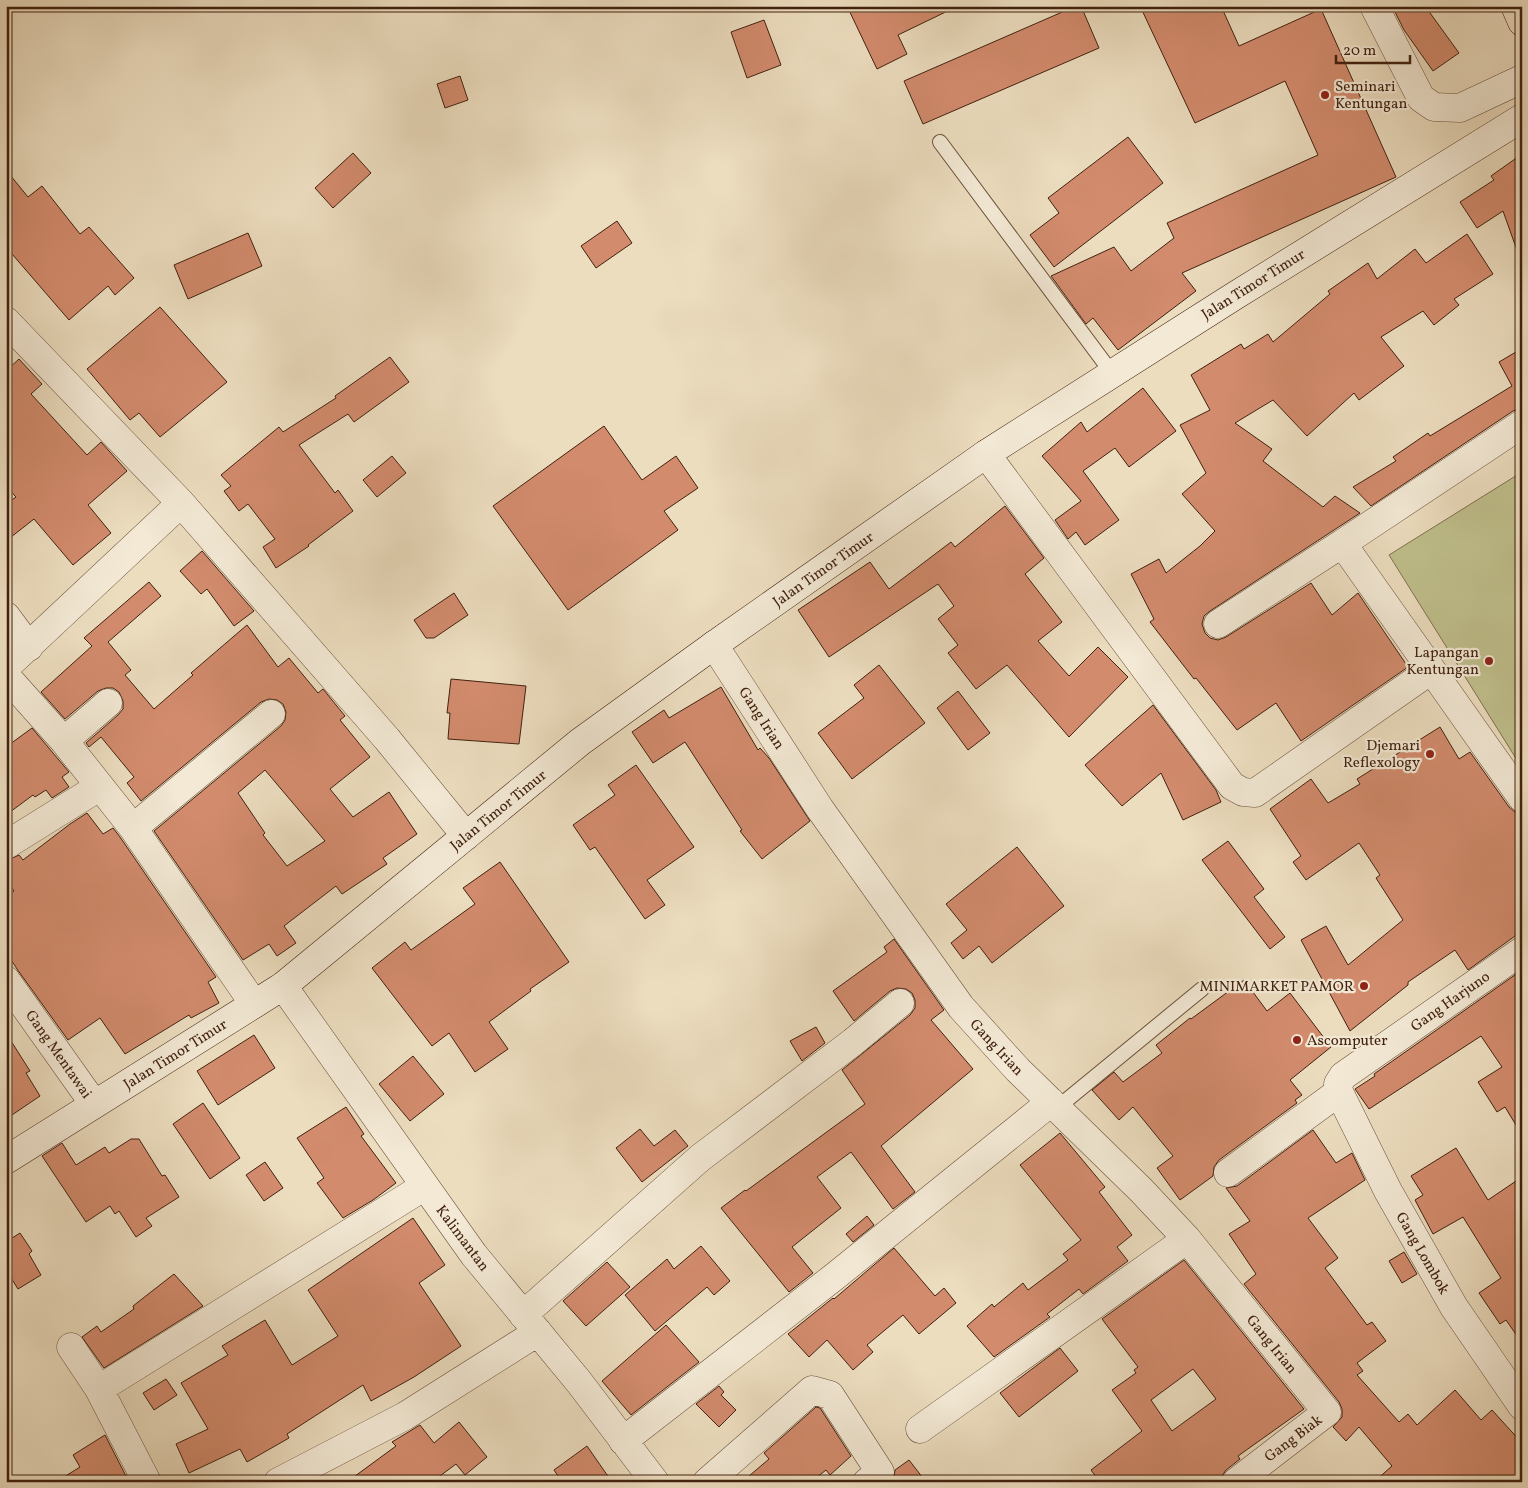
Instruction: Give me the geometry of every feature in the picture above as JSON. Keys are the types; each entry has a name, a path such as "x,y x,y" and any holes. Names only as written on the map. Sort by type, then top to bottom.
{"main road":[{"path":"1515,6 1522,22"}],"street":[{"path":"1374,6 1421,98 1434,107 1460,108 1522,79"},
{"name":"Jalan Timor Timur","path":"6,1160 283,986 580,742 714,645 986,454 1112,373 1522,118"},
{"path":"6,321 181,503 386,739 466,836"},
{"path":"1218,624 1522,424"},
{"path":"986,454 1232,786 1243,792 1256,793 1431,670"},
{"path":"6,667 181,503"},
{"path":"1343,543 1522,798"},
{"path":"6,616 29,647"},
{"name":"Gang Irian","path":"714,645 820,809 961,1007 1018,1070 1142,1190 1187,1239 1327,1412"},
{"path":"6,676 64,741 133,828 254,1004"},
{"path":"64,741 108,703"},
{"path":"133,828 271,714"},
{"path":"6,845 99,787"},
{"name":"Gang Harjuno","path":"1339,1092 1338,1084 1343,1076 1522,951"},
{"name":"Gang Mentawai","path":"6,980 94,1104"},
{"name":"Kalimantan","path":"283,986 474,1255 579,1382 655,1482"},
{"path":"278,1482 405,1416 530,1324 700,1158 853,1042 900,1003"},
{"path":"1228,1173 1339,1092"},
{"name":"Gang Lombok","path":"1339,1092 1388,1191 1454,1307 1522,1406"},
{"path":"623,1441 1054,1105"},
{"path":"99,1389 425,1186"},
{"path":"920,1429 1187,1239"},
{"path":"71,1347 99,1389 147,1482"},
{"path":"707,1482 812,1390 830,1395 880,1472 867,1482"},
{"name":"Gang Biak","path":"1236,1482 1327,1412"}],"lane":[{"path":"940,142 1112,373"},
{"path":"1054,1105 1202,989"}],"green space":[{"name":"Lapangan Kentungan","path":"1522,472 1522,768 1389,555"}],"building":[{"path":"847,6 958,6 898,35 907,54 877,69"},
{"path":"1076,6 1081,6 1099,48 923,124 904,81"},
{"path":"1140,6 1221,6 1239,46 1321,9 1396,177 1182,273 1196,291 1118,350 1093,318 1086,324 1051,276 1114,247 1131,271 1174,238 1167,223 1318,155 1285,81 1195,123"},
{"path":"1392,6 1425,6 1459,53 1433,71 1404,30"},
{"path":"764,20 781,65 747,78 731,32"},
{"path":"460,76 468,100 445,108 437,84"},
{"path":"1128,137 1163,183 1054,267 1030,235 1059,213 1048,198"},
{"path":"353,153 371,173 333,208 315,188"},
{"path":"1522,154 1522,256 1519,256 1503,211 1477,228 1460,202 1494,180 1491,176"},
{"path":"6,170 28,197 42,186 80,234 89,227 134,278 115,295 108,286 69,320 6,247"},
{"path":"617,221 632,243 596,268 581,246"},
{"path":"248,233 262,266 188,299 174,265"},
{"path":"1467,234 1493,274 1454,299 1459,305 1434,325 1423,311 1381,337 1404,366 1359,400 1354,393 1307,436 1273,400 1235,423 1272,449 1263,461 1323,507 1335,496 1360,513 1210,611 1204,616 1202,624 1205,633 1210,638 1218,640 1226,637 1311,583 1332,615 1358,593 1408,667 1301,741 1276,703 1237,730 1150,622 1154,619 1131,574 1159,559 1166,573 1200,546 1215,531 1182,494 1206,473 1180,425 1210,410 1191,375 1241,344 1244,349 1268,334 1273,342 1330,294 1328,291 1368,263 1377,279 1415,249 1426,263"},
{"path":"160,307 227,382 160,437 139,413 130,420 87,369"},
{"path":"1516,352 1522,363 1522,408 1513,411 1371,506 1353,487 1396,461 1393,457 1428,433 1430,436 1512,386 1499,362"},
{"path":"390,357 409,382 354,422 348,414 299,445 335,493 338,490 353,511 309,546 276,568 263,547 275,539 248,504 239,511 224,491 231,486 221,475 279,427 283,432 336,398 335,396"},
{"path":"19,359 42,384 31,394 87,455 101,442 127,471 88,505 111,533 73,565 34,519 6,541 6,504 16,497 6,486 6,371"},
{"path":"1143,388 1176,431 1129,467 1115,448 1083,471 1119,520 1085,545 1076,532 1068,539 1055,520 1081,501 1042,456 1081,422 1087,432"},
{"path":"604,426 642,480 676,456 698,488 664,511 678,530 568,610 493,506"},
{"path":"392,456 406,473 377,497 363,480"},
{"path":"1005,506 1044,558 1025,574 1062,622 1038,641 1069,676 1098,647 1128,677 1069,737 1007,665 976,689 948,653 958,645 938,619 954,606 938,584 829,657 798,610 870,562 889,589 951,542 955,547"},
{"path":"202,551 254,611 234,626 207,589 201,594 180,571"},
{"path":"149,582 161,596 108,642 131,670 125,675 154,709 193,675 191,673 247,625 278,667 289,658 318,693 323,689 345,716 340,720 370,757 330,789 353,817 389,792 417,834 383,858 387,864 342,894 336,886 284,926 296,943 277,956 269,944 243,960 154,831 281,726 285,720 286,712 283,704 277,700 269,699 261,702 141,801 127,783 134,777 101,737 89,747 86,743 123,709 123,701 119,692 113,688 98,691 65,719 41,692 92,646 84,638","holes":["265,770 325,841 287,866 263,835 265,833 238,793"]},
{"path":"454,593 468,615 434,638 426,638 414,620"},
{"path":"879,665 925,723 852,779 818,733 864,698 854,685"},
{"path":"451,679 526,686 519,744 448,739 450,713 447,713"},
{"path":"721,687 758,750 760,748 769,758 810,821 762,859 740,831 742,830 685,742 653,763 632,732 664,710 669,718"},
{"path":"958,691 990,733 968,750 937,708"},
{"path":"1153,705 1216,790 1221,802 1183,820 1161,773 1122,806 1085,765"},
{"path":"1440,727 1459,759 1470,752 1509,807 1515,812 1522,813 1522,931 1468,970 1455,950 1408,982 1408,985 1350,1031 1301,940 1326,926 1348,965 1403,920 1376,878 1380,875 1359,843 1306,880 1293,862 1301,856 1270,809 1311,779 1328,803 1360,784 1357,779"},
{"path":"32,728 69,772 62,777 69,787 52,798 46,790 35,797 33,795 6,815 6,747"},
{"path":"636,765 694,847 647,880 665,905 645,919 595,847 590,850 573,825 615,795 608,785"},
{"path":"87,813 103,834 113,828 216,977 208,982 219,1003 191,1018 189,1015 125,1054 100,1018 68,1040 6,952 6,896 14,891 6,879 6,861 19,855 23,860"},
{"path":"1228,841 1264,889 1254,897 1285,937 1270,949 1202,860"},
{"path":"1017,847 1064,906 992,963 979,946 963,959 951,943 967,930 946,904"},
{"path":"500,862 569,962 530,989 531,991 489,1022 508,1049 475,1072 449,1033 432,1046 372,968 405,942 411,950 475,904 463,888"},
{"path":"894,939 944,1010 931,1020 973,1069 881,1146 915,1192 893,1209 851,1152 817,1177 841,1208 792,1247 813,1273 789,1292 721,1208 865,1104 842,1070 910,1015 915,1008 915,1000 912,993 906,989 897,988 890,991 854,1021 833,991 887,952 884,947"},
{"path":"1522,970 1522,1135 1505,1107 1497,1112 1478,1082 1502,1067 1481,1036 1369,1109 1355,1089"},
{"path":"1244,980 1267,1011 1290,993 1331,1047 1290,1080 1302,1095 1295,1100 1297,1103 1219,1160 1214,1167 1213,1176 1180,1200 1157,1168 1173,1156 1133,1107 1119,1120 1092,1090 1114,1072 1123,1082 1162,1053 1156,1045 1190,1018"},
{"path":"816,1027 825,1043 802,1061 790,1041"},
{"path":"6,1033 30,1071 26,1073 40,1096 6,1119"},
{"path":"254,1035 275,1068 218,1105 197,1071"},
{"path":"413,1056 444,1094 410,1121 379,1084"},
{"path":"203,1103 240,1158 210,1179 173,1124"},
{"path":"346,1107 364,1134 361,1136 396,1183 373,1200 343,1218 317,1183 324,1178 297,1138"},
{"path":"640,1129 654,1146 675,1130 688,1146 642,1182 616,1148"},
{"path":"1313,1130 1336,1163 1352,1153 1365,1180 1308,1218 1338,1258 1325,1268 1367,1325 1372,1322 1386,1341 1357,1363 1363,1371 1357,1375 1399,1422 1408,1414 1417,1425 1455,1390 1481,1420 1492,1410 1522,1443 1522,1482 1374,1482 1392,1466 1359,1427 1346,1441 1333,1427 1342,1417 1342,1409 1339,1402 1244,1284 1256,1274 1229,1234 1250,1221 1226,1188 1237,1186"},
{"path":"1060,1133 1105,1187 1099,1192 1132,1235 1117,1247 1128,1261 1083,1294 1079,1289 1047,1314 1050,1317 994,1357 967,1326 992,1304 994,1307 1023,1283 1028,1290 1068,1260 1063,1254 1081,1240 1020,1165"},
{"path":"131,1139 139,1139 162,1176 165,1175 179,1197 146,1218 152,1226 136,1237 119,1211 115,1214 110,1206 86,1222 42,1156 62,1143 76,1165 105,1147 109,1153"},
{"path":"1456,1148 1488,1200 1522,1177 1522,1343 1506,1320 1500,1324 1479,1293 1501,1278 1463,1217 1433,1234 1415,1200 1423,1195 1411,1176"},
{"path":"265,1162 283,1188 264,1201 246,1175"},
{"path":"867,1216 874,1225 853,1242 846,1234"},
{"path":"413,1218 445,1265 419,1283 461,1346 414,1377 371,1401 363,1385 287,1434 289,1438 247,1462 240,1449 189,1473 176,1444 208,1429 181,1383 228,1355 222,1346 265,1320 292,1365 338,1336 308,1290"},
{"path":"20,1233 32,1251 29,1254 41,1275 18,1289 6,1270 6,1242"},
{"path":"701,1246 730,1281 714,1295 707,1287 655,1331 625,1295 667,1259 674,1269"},
{"path":"894,1248 935,1296 944,1288 956,1303 919,1334 903,1315 867,1345 873,1352 853,1370 827,1340 809,1357 788,1334 834,1299"},
{"path":"1404,1252 1417,1274 1402,1283 1389,1261"},
{"path":"1184,1260 1304,1409 1238,1456 1240,1459 1226,1470 1221,1482 1100,1482 1091,1470 1142,1431 1112,1390 1136,1373 1134,1370 1138,1367 1102,1319","holes":["1193,1369 1216,1399 1172,1431 1151,1400"]},
{"path":"607,1262 630,1287 586,1326 563,1301"},
{"path":"174,1274 203,1306 104,1368 82,1337 97,1326 101,1332 134,1309 133,1306"},
{"path":"666,1325 699,1362 631,1415 602,1381"},
{"path":"1060,1348 1078,1371 1019,1417 1000,1393"},
{"path":"166,1379 177,1395 154,1410 143,1393"},
{"path":"719,1386 724,1392 721,1395 736,1410 719,1427 696,1404"},
{"path":"816,1407 820,1408 851,1456 830,1475 826,1470 811,1482 742,1482 769,1459 764,1453"},
{"path":"459,1422 487,1457 465,1475 456,1464 432,1482 347,1482 396,1446 392,1442 420,1425 434,1443"},
{"path":"105,1435 129,1482 56,1482 80,1467 73,1455"},
{"path":"587,1446 612,1482 562,1482 554,1470"},
{"path":"909,1460 926,1482 892,1482 895,1470"}],"place":[{"name":"Seminari Kentungan","path":"1325,95"},
{"name":"Lapangan Kentungan","path":"1489,661"},
{"name":"Djemari Reflexology","path":"1430,754"},
{"name":"MINIMARKET PAMOR","path":"1364,986"},
{"name":"Ascomputer","path":"1297,1040"}]}
